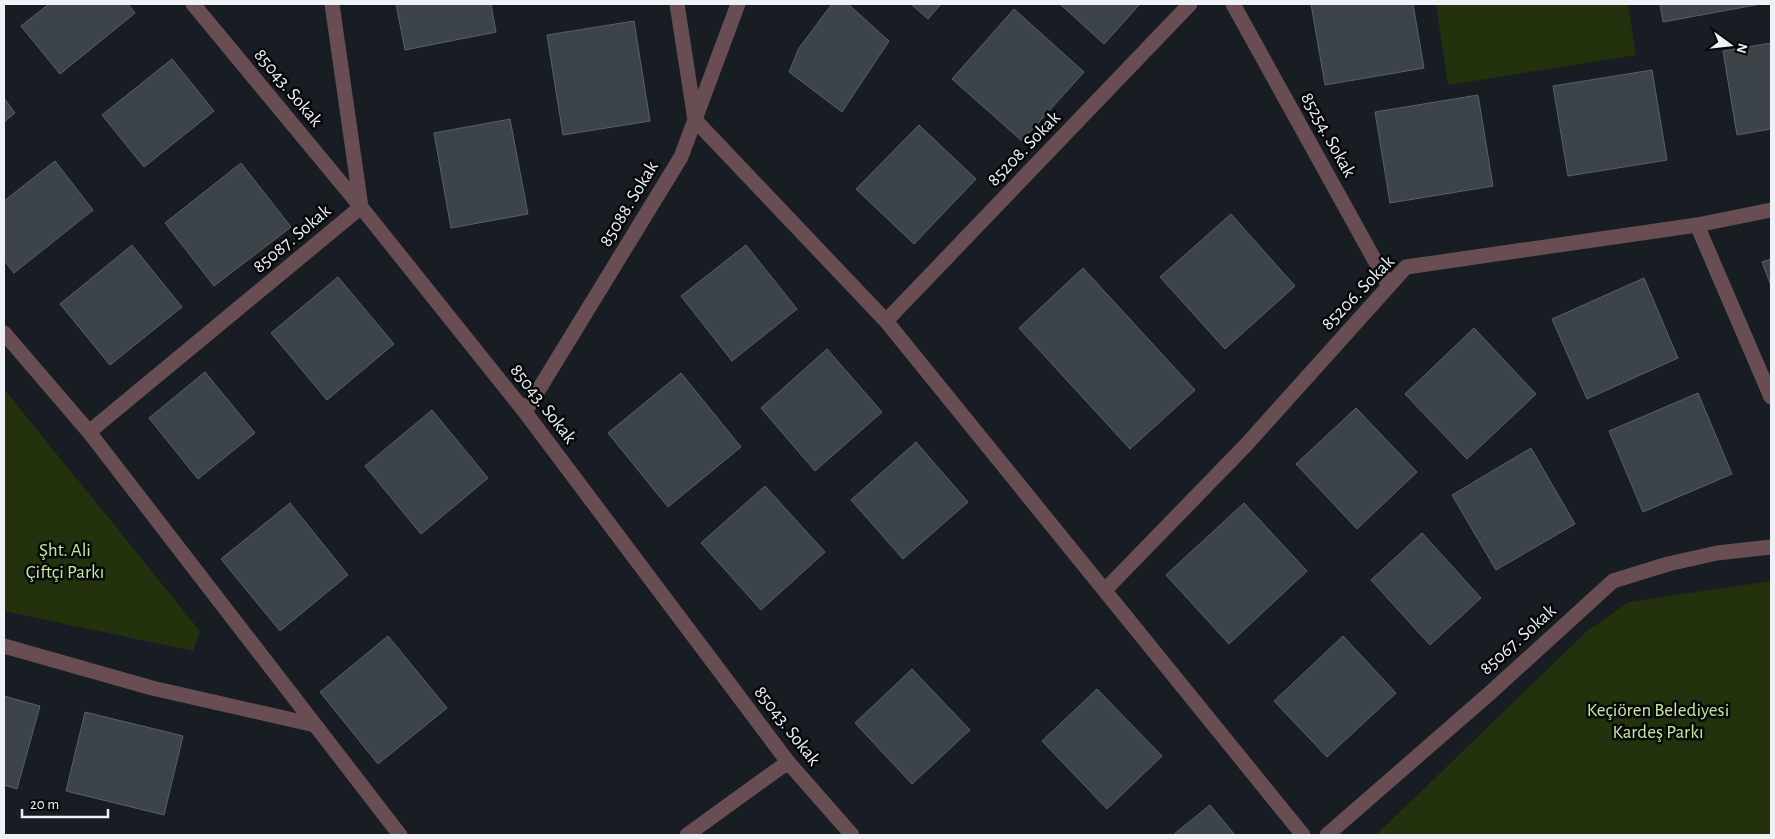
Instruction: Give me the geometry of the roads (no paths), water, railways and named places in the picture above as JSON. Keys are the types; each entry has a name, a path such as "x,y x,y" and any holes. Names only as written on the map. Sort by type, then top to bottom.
{"street":[{"name":"85043. Sokak","path":"193,4 361,207 525,412 788,762 852,835"},
{"name":"85087. Sokak","path":"89,432 361,207 332,4"},
{"path":"677,4 694,120 886,321 1303,835"},
{"name":"85088. Sokak","path":"525,412 680,157 738,4"},
{"name":"85208. Sokak","path":"886,321 1190,4"},
{"name":"85254. Sokak","path":"1233,4 1388,286"},
{"name":"85206. Sokak","path":"1104,590 1246,445 1406,267 1697,225 1771,210"},
{"path":"1697,225 1771,397"},
{"path":"4,333 89,432 400,835"},
{"name":"85067. Sokak","path":"1327,835 1490,693 1613,581 1668,564 1717,553 1771,547"},
{"path":"4,646 152,688 315,724"},
{"path":"687,835 788,762"}],"park label":[{"name":"Şht. Ali Çiftçi Parkı","path":"65,561"},
{"name":"Keçiören Belediyesi Kardeş Parkı","path":"1658,721"}]}
